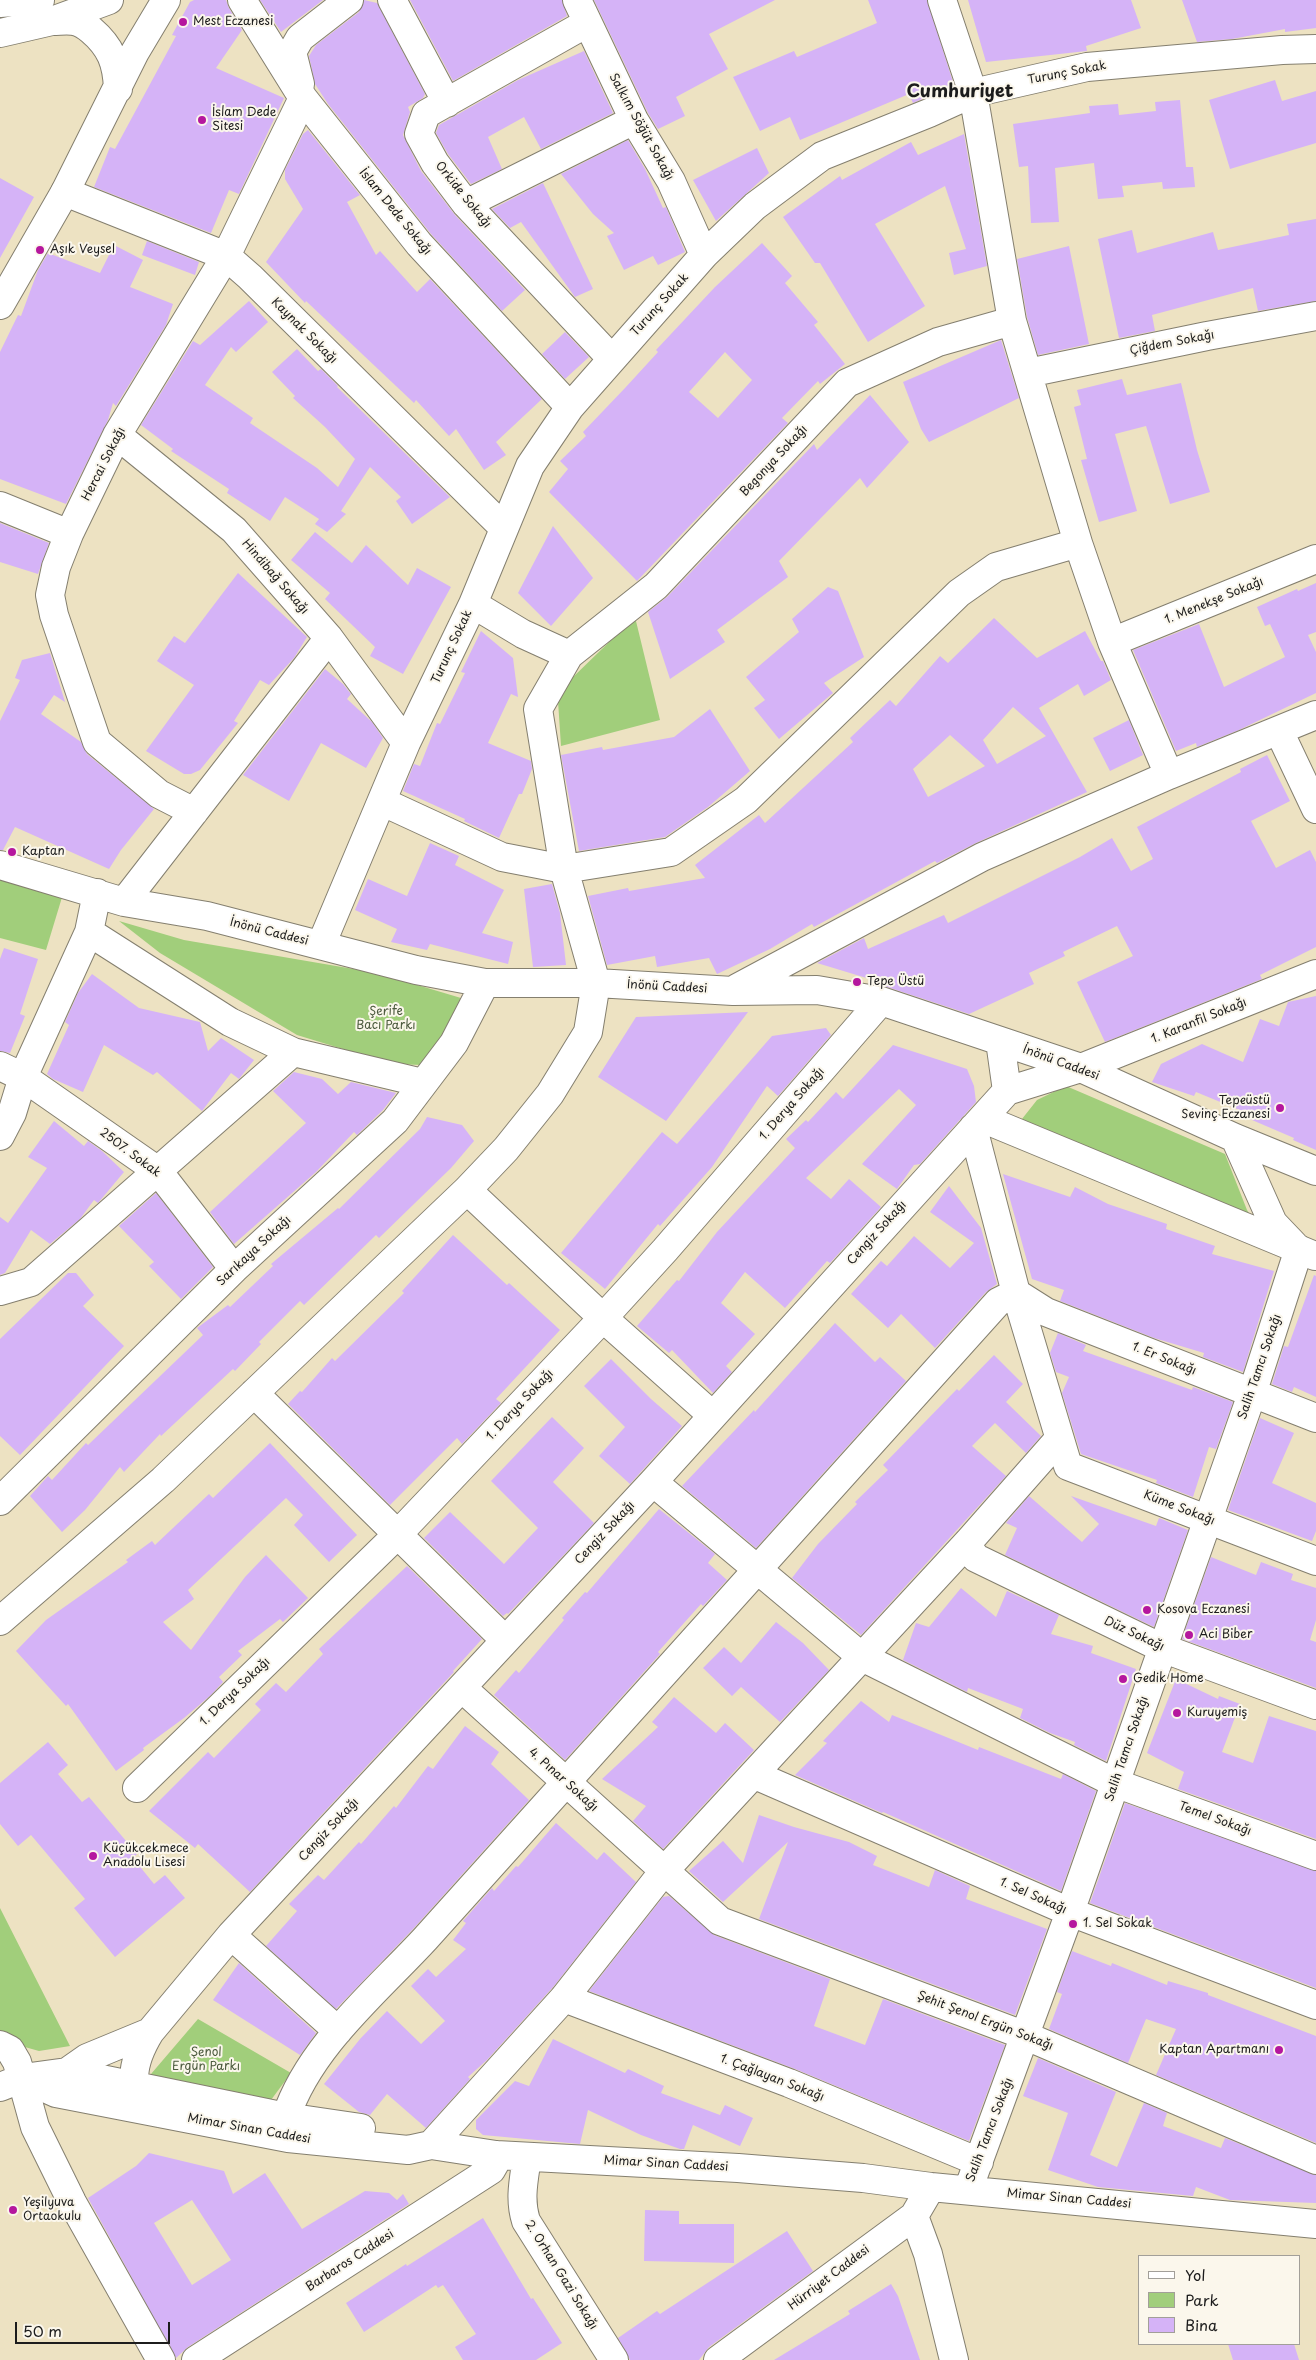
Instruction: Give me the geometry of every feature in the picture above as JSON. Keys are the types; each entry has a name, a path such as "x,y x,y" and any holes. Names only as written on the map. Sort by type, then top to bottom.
{"street":[{"path":"0,33 46,10 109,0"},
{"path":"0,305 65,192 135,52 166,0"},
{"name":"İslam Dede Sokağı","path":"242,0 303,98 419,244 570,407"},
{"path":"303,98 292,52 300,38 349,0"},
{"path":"392,0 448,103"},
{"path":"942,0 973,93 1012,320 1078,543 1112,642 1169,775"},
{"path":"0,3 46,10 84,25 99,37 112,52 117,69 118,89"},
{"name":"Orkide Sokağı","path":"582,12 448,103 426,114 419,134 435,163 466,204 612,359"},
{"name":"Salkım Söğüt Sokağı","path":"582,12 634,120 671,181 704,255"},
{"name":"Turunç Sokak","path":"321,945 406,744 473,604 530,466 570,407 704,255 756,206 822,156 973,93 1087,67 1282,50 1316,49"},
{"name":"Hercai Sokağı","path":"194,812 159,794 97,742 54,615 50,595 56,567 69,534 117,435 226,256 303,98"},
{"path":"466,204 634,120"},
{"name":"Kaynak Sokağı","path":"65,192 226,256 250,277 504,528"},
{"name":"Çiğdem Sokağı","path":"1028,373 1207,336 1316,316"},
{"name":"Begonya Sokağı","path":"569,655 656,586 848,383 938,342 1012,320"},
{"name":"Hindibağ Sokağı","path":"117,435 234,530 329,638 406,744"},
{"path":"0,506 69,534"},
{"path":"383,802 502,857 564,869 671,852 746,800 959,593 996,567 1078,543"},
{"name":"1. Menekşe Sokağı","path":"1112,642 1316,559"},
{"path":"0,1621 163,1480 467,1190 506,1149 550,1094 588,1032 596,983 564,869 538,709 569,655 523,634 473,604"},
{"path":"124,902 329,638"},
{"path":"732,991 982,857 1169,775 1316,715"},
{"path":"1280,731 1316,809"},
{"name":"İnönü Caddesi","path":"0,865 97,892 124,902 207,916 416,970 485,983 596,983 732,991 817,990 881,1001 1081,1068 1235,1138 1316,1171"},
{"path":"0,1136 12,1113 11,1072 89,932 97,892"},
{"path":"89,932 230,1022 292,1052 423,1083"},
{"name":"1. Karanfil Sokağı","path":"1081,1068 1316,974"},
{"name":"Sarıkaya Sokağı","path":"0,1501 234,1269 395,1121 454,1043 485,983"},
{"name":"1. Derya Sokağı","path":"137,1788 397,1534 603,1318 881,1001"},
{"path":"1000,1041 1007,1091 1081,1068"},
{"path":"0,1291 31,1282 292,1052"},
{"name":"2507. Sokak","path":"11,1072 158,1171 234,1269"},
{"name":"Cengiz Sokağı","path":"136,2086 135,2069 142,2045 150,2032 231,1935 652,1482 1007,1091"},
{"path":"979,1124 1310,1247"},
{"path":"11,2082 67,2072 286,2117 412,2136 431,2145 564,1998 664,1871 755,1775 970,1540 1059,1439 1016,1293 979,1124"},
{"path":"1235,1138 1273,1223 1310,1247"},
{"path":"467,1190 603,1318 712,1415"},
{"name":"Salih Tamcı Sokağı","path":"968,2190 1026,2036 1207,1518 1252,1394 1310,1247"},
{"path":"286,2117 293,2095 307,2070 338,2031 425,1939 998,1302 1016,1293"},
{"name":"1. Er Sokağı","path":"1016,1293 1046,1312 1316,1418"},
{"path":"254,1393 505,1640"},
{"name":"Küme Sokağı","path":"1059,1439 1068,1466 1316,1561"},
{"name":"Temel Sokağı","path":"652,1482 862,1657 1115,1783 1316,1856"},
{"name":"Düz Sokağı","path":"970,1540 970,1550 976,1558 1162,1648 1316,1705"},
{"name":"4. Pınar Sokağı","path":"462,1688 664,1871"},
{"name":"1. Sel Sokağı","path":"755,1775 1070,1912 1316,2005"},
{"name":"Şehit Şenol Ergün Sokağı","path":"664,1871 720,1921 1026,2036 1316,2160"},
{"path":"231,1935 338,2031"},
{"name":"1. Çağlayan Sokağı","path":"564,1998 789,2083 979,2162"},
{"name":"Cengiz Sokağı","path":"67,2072 87,2058 150,2032"},
{"path":"0,2045 10,2050 11,2082 28,2110 34,2127 72,2202 161,2360"},
{"name":"Mimar Sinan Caddesi","path":"11,2082 56,2093 288,2138 408,2150 431,2145 496,2155 738,2168 862,2178 1315,2227"},
{"path":"136,2086 143,2102 148,2108 158,2113"},
{"name":"Barbaros Caddesi","path":"196,2360 490,2170 495,2163 496,2155"},
{"name":"2. Orhan Gazi Sokağı","path":"527,2157 522,2193 522,2208 526,2221 614,2360"},
{"name":"Hürriyet Caddesi","path":"718,2360 914,2216 932,2186"},
{"path":"914,2216 928,2254 954,2360"}],"green space":[{"path":"635,617 660,720 561,746 558,701 571,679"},
{"path":"0,876 63,894 46,950 0,938"},
{"name":"Şerife Bacı Parkı","path":"119,921 184,940 377,973 461,998 452,1025 422,1065 392,1064 297,1035 160,953"},
{"path":"1066,1086 1225,1154 1247,1210 1257,1226 1018,1124 1037,1100"},
{"path":"0,1908 70,2046 39,2051 0,2040"},
{"name":"Şenol Ergün Parkı","path":"198,2019 291,2073 268,2104 155,2082 151,2074"}],"building":[{"path":"194,0 226,0 242,30 216,68 284,98 239,194 229,190 211,233 94,187 110,147 115,149 176,36 172,35 190,2"},
{"path":"260,0 323,0 281,32"},
{"path":"364,0 377,3 425,94 423,98 408,107 410,112 403,135 421,171 455,215 525,290 502,311 431,234 328,104 315,84 309,56 316,45 359,12"},
{"path":"410,0 562,0 567,16 453,81"},
{"path":"594,0 775,0 709,34 728,69 676,97 685,116 658,129 648,113"},
{"path":"868,0 927,0 954,85 913,103 909,94 800,140 790,117 760,131 733,77 794,51 797,57 877,23"},
{"path":"968,0 1131,0 1141,28 1086,46 1087,51 986,62"},
{"path":"1182,0 1316,0 1316,28 1285,32 1285,29 1232,39 1197,42"},
{"path":"584,51 613,113 541,149 524,117 488,137 502,169 471,184 448,154 436,133 439,125 518,80"},
{"path":"1275,80 1282,101 1316,91 1316,143 1230,169 1209,100"},
{"path":"1180,100 1186,167 1193,167 1195,187 1163,189 1162,182 1122,186 1124,197 1098,199 1094,163 1055,168 1059,222 1031,223 1028,166 1019,167 1013,124 1090,113 1089,106 1118,104 1119,115 1156,111 1155,102"},
{"path":"308,130 360,195 347,202 376,255 380,251 417,292 430,279 542,399 496,442 506,455 484,470 456,429 449,436 416,400 414,403 306,301 305,303 266,262 303,209 285,179 285,170 303,134"},
{"path":"964,134 987,266 954,275 949,253 966,249 945,186 875,224 925,306 868,342 820,263 815,263 783,217 840,176 842,180 911,142 918,155"},
{"path":"628,140 645,169 663,208 666,207 685,252 658,265 653,256 624,270 607,236 614,233 593,214 561,174"},
{"path":"757,148 769,173 716,221 693,180"},
{"path":"0,178 34,197 0,258"},
{"path":"543,183 593,289 575,297 521,222 510,228 492,209"},
{"path":"1316,219 1316,301 1258,311 1253,288 1152,315 1155,331 1119,338 1098,239 1132,230 1137,253 1213,232 1218,250 1289,235 1287,224"},
{"path":"147,241 199,262 195,275 142,255"},
{"path":"762,243 792,276 785,283 818,322 814,325 845,364 820,384 818,381 782,418 788,423 637,581 549,492 568,469 560,461 586,436 583,432 658,352 656,350 715,287","holes":["725,352 752,380 718,418 689,392"]},
{"path":"114,245 143,260 130,287 173,304 166,325 116,406 113,403 108,420 66,504 0,479 0,352 18,315 21,316 38,270 48,253 100,273"},
{"path":"1069,246 1089,344 1038,355 1027,317 1017,259"},
{"path":"249,301 268,322 236,352 231,347 205,385 253,418 250,423 317,468 338,487 355,459 325,427 293,398 295,396 272,372 297,349 318,371 321,369 337,387 450,497 412,524 396,501 401,497 370,467 341,511 346,514 327,532 315,524 319,519 285,497 270,521 227,493 229,489 171,451 173,449 141,425 193,341 200,345"},
{"path":"565,332 589,357 565,379 542,354"},
{"path":"1001,340 1019,398 929,442 921,429 903,382"},
{"path":"1122,379 1127,395 1181,383 1197,450 1210,492 1170,504 1146,426 1115,434 1137,511 1099,522 1081,460 1087,459 1074,407 1081,405 1077,390"},
{"path":"870,395 909,442 867,488 860,478 779,561 788,577 717,630 725,642 670,679 648,612 667,597 814,444 817,450"},
{"path":"0,523 49,543 38,574 0,562"},
{"path":"553,526 593,578 551,626 518,593"},
{"path":"315,532 352,563 366,545 408,585 417,568 451,587 403,674 370,656 375,647 325,599 330,593 291,560"},
{"path":"238,573 307,637 294,658 269,685 260,680 234,721 238,723 200,770 191,774 184,774 146,751 194,685 157,661 174,636 185,643"},
{"path":"1316,583 1316,632 1308,635 1316,652 1316,693 1239,730 1197,747 1196,743 1176,751 1133,650 1199,624 1224,687 1285,657 1270,624 1265,626 1257,607 1297,589 1298,591"},
{"path":"828,587 838,591 864,657 824,683 833,693 779,739 754,708 765,700 746,677 799,632 792,619"},
{"path":"994,618 1037,658 1085,631 1101,661 1103,661 1111,680 1084,696 1078,684 1039,708 1087,792 937,863 935,861 814,927 812,924 770,949 717,974 709,958 657,967 655,956 607,965 588,896 628,888 629,891 705,878 695,865 759,815 765,823 853,742 850,738 890,700 896,706 940,656 948,663","holes":["1013,707 1046,736 997,764 983,740","950,735 985,766 928,797 913,769"]},
{"path":"481,631 513,658 518,697 511,694 488,743 531,761 532,769 522,794 519,794 499,838 464,821 465,819 403,791 414,764 420,766 437,723 440,724 465,673 461,672"},
{"path":"50,653 65,702 54,695 41,714 81,742 87,754 154,809 121,850 109,869 15,827 3,850 0,850 0,721 20,680 15,678 22,660"},
{"path":"325,669 343,684 351,694 347,699 372,722 383,738 366,768 321,743 289,801 243,775"},
{"path":"710,709 750,771 708,807 665,837 579,851 561,755 602,747 603,750 674,737"},
{"path":"1129,720 1143,755 1110,771 1093,738"},
{"path":"1267,755 1290,801 1251,821 1276,868 1310,850 1316,862 1316,947 1260,975 1262,979 1105,1042 1077,982 1133,956 1117,926 1063,952 1065,956 1029,973 1034,984 969,1014 884,986 883,983 817,963 864,938 868,949 944,915 948,923 1080,857 1112,838 1131,871 1153,859 1137,827 1241,772 1240,769"},
{"path":"430,843 459,856 455,865 504,890 482,933 513,942 508,964 430,944 427,950 391,942 397,929 355,910 368,879 407,896"},
{"path":"552,884 560,913 566,965 533,967 524,889"},
{"path":"4,948 38,959 20,1014 25,1016 10,1053 0,1051 0,959"},
{"path":"92,974 139,1008 200,1022 208,1051 221,1038 254,1060 239,1079 231,1073 202,1111 157,1072 153,1075 104,1045 83,1092 53,1079 47,1074 69,1025 65,1022 78,993"},
{"path":"1316,996 1316,1150 1293,1140 1294,1138 1245,1117 1247,1113 1196,1092 1194,1096 1152,1082 1161,1064 1202,1044 1243,1062 1260,1019 1279,1026 1288,1002"},
{"path":"748,1012 666,1121 598,1077 636,1017"},
{"path":"826,1028 831,1035 778,1096 767,1086 712,1167 660,1226 658,1224 605,1289 561,1253 662,1132 677,1144 772,1036"},
{"path":"893,1045 967,1069 974,1086 976,1102 920,1164 914,1165 897,1189 862,1164 916,1105 899,1089 806,1178 831,1199 849,1179 881,1207 830,1263 827,1261 785,1308 745,1272 721,1303 755,1334 726,1366 732,1372 713,1393 672,1350 669,1353 637,1326 677,1280 679,1281 717,1232 795,1148 786,1139 806,1120 808,1122 836,1092 843,1099"},
{"path":"294,1072 322,1079 338,1094 351,1082 396,1093 383,1110 357,1135 354,1132 316,1172 234,1244 210,1212 306,1123 273,1091"},
{"path":"427,1117 462,1125 474,1141 451,1168 379,1238 376,1235 304,1305 300,1301 259,1342 261,1344 235,1371 233,1369 161,1436 160,1434 124,1472 120,1467 85,1510 62,1532 30,1496 48,1476 52,1480 86,1443 88,1445 203,1335 197,1328 228,1305 230,1307 273,1266 271,1264 339,1209 420,1129"},
{"path":"54,1121 84,1146 88,1141 102,1151 124,1172 98,1203 94,1200 80,1219 50,1244 31,1230 5,1273 0,1275 0,1217 8,1223 47,1168 28,1157"},
{"path":"1003,1174 1070,1197 1075,1187 1108,1204 1167,1224 1166,1229 1215,1246 1212,1254 1274,1271 1243,1372 1203,1357 1204,1353 1154,1338 1060,1301 1064,1290 1032,1279"},
{"path":"949,1186 981,1228 997,1284 986,1292 935,1348 901,1314 888,1328 851,1294 881,1261 887,1266 914,1236 950,1268 974,1243 930,1212"},
{"path":"156,1193 213,1267 181,1299 149,1266 154,1262 119,1226"},
{"path":"453,1235 507,1285 509,1283 560,1330 496,1399 501,1403 462,1444 457,1438 390,1505 288,1404 300,1391 302,1392 332,1358 335,1361 404,1293 402,1291"},
{"path":"68,1273 76,1273 94,1295 83,1306 124,1346 20,1455 0,1436 0,1339"},
{"path":"1314,1275 1316,1276 1316,1397 1294,1387 1292,1392 1272,1384 1284,1346 1288,1347"},
{"path":"835,1323 875,1362 880,1357 906,1381 756,1548 682,1486 754,1410 755,1412"},
{"path":"1058,1333 1086,1345 1083,1351 1192,1390 1193,1387 1233,1402 1216,1449 1209,1447 1193,1497 1156,1483 1157,1480 1081,1454 1062,1393 1069,1377 1056,1372 1050,1353"},
{"path":"994,1355 1023,1384 1006,1402 1041,1436 1026,1453 995,1423 972,1446 1006,1476 861,1635 792,1578 818,1544 857,1504 855,1502 888,1470 883,1465 957,1389 959,1391"},
{"path":"611,1359 651,1399 682,1426 630,1484 599,1456 625,1427 584,1386"},
{"path":"552,1417 584,1448 553,1482 594,1523 508,1614 503,1616 424,1538 450,1512 504,1564 538,1528 491,1481"},
{"path":"1260,1418 1294,1433 1272,1483 1316,1503 1316,1531 1312,1541 1228,1510"},
{"path":"270,1443 357,1535 329,1562 294,1525 303,1515 286,1498 188,1590 194,1599 163,1622 191,1650 245,1577 266,1555 308,1598 283,1622 280,1619 238,1651 242,1655 219,1677 223,1682 211,1695 116,1771 68,1704 66,1706 16,1651 46,1620 128,1562 126,1560 152,1541 155,1545 209,1494 213,1498"},
{"path":"1029,1496 1082,1542 1099,1524 1071,1496 1156,1526 1159,1518 1188,1530 1154,1627 1005,1555 1017,1528 1006,1523"},
{"path":"659,1509 715,1554 708,1563 727,1580 703,1606 701,1604 658,1652 660,1654 565,1760 494,1695 516,1670 519,1673 564,1620 562,1618 585,1592 587,1593"},
{"path":"1211,1557 1256,1575 1261,1562 1293,1574 1291,1580 1316,1588 1316,1620 1310,1640 1316,1642 1316,1688 1182,1639"},
{"path":"407,1566 482,1639 454,1672 250,1892 198,1844 195,1848 149,1811 208,1752 214,1758 261,1710 255,1704 276,1683 286,1692 323,1654 319,1649"},
{"path":"961,1588 996,1617 1007,1591 1059,1615 1051,1634 1093,1646 1091,1653 1136,1669 1106,1761 1074,1745 1075,1742 1050,1733 1020,1718 1023,1709 968,1688 967,1692 903,1660 916,1623 929,1627"},
{"path":"776,1622 803,1643 829,1670 780,1722 741,1687 732,1696 703,1668 724,1647 741,1663"},
{"path":"1176,1679 1218,1699 1219,1696 1240,1704 1222,1752 1253,1763 1269,1716 1316,1731 1316,1839 1178,1789 1184,1772 1147,1753"},
{"path":"674,1697 716,1733 725,1723 754,1750 663,1849 633,1821 646,1806 602,1779 658,1727 652,1722"},
{"path":"861,1701 889,1722 892,1715 978,1750 979,1747 1061,1779 1063,1774 1096,1791 1061,1891 795,1775 827,1743 823,1741"},
{"path":"465,1726 499,1752 491,1764 529,1800 414,1928 336,2009 266,1946 297,1911 289,1904 318,1875 324,1880 359,1842 361,1844 394,1806 396,1808 428,1766 433,1769"},
{"path":"48,1742 68,1765 58,1774 82,1802 89,1797 137,1854 133,1858 154,1884 165,1875 185,1898 115,1957 74,1908 85,1899 31,1835 18,1846 0,1824 0,1783"},
{"path":"1125,1803 1316,1871 1316,1988 1090,1903"},
{"path":"759,1815 849,1842 877,1856 873,1865 929,1887 935,1870 970,1886 966,1899 1047,1929 1015,2015 759,1919 788,1842 723,1902 689,1871 723,1841 743,1863"},
{"path":"556,1823 597,1860 604,1852 636,1882 554,1986 487,2060 468,2077 470,2079 426,2128 387,2094 370,2115 359,2112 324,2084 360,2039 387,2011 421,2044 445,2021 411,1986 428,1969 436,1977 466,1949 453,1940 466,1923 463,1921 492,1888 494,1891 516,1866 518,1867"},
{"path":"669,1896 714,1935 830,1979 814,2026 865,2045 883,1999 1005,2045 969,2141 795,2069 589,1991 663,1897"},
{"path":"1072,1951 1111,1966 1112,1963 1167,1985 1168,1981 1208,1993 1208,1995 1316,2036 1316,2143 1156,2075 1176,2029 1146,2019 1128,2063 1049,2029 1062,1994 1057,1992"},
{"path":"239,1963 316,2033 300,2055 213,2000"},
{"path":"553,2039 625,2073 628,2069 664,2086 661,2093 720,2115 725,2105 753,2118 740,2146 693,2125 684,2149 680,2149 641,2135 588,2110 580,2144 483,2135 476,2129 476,2120 515,2081 529,2086"},
{"path":"1038,2058 1116,2092 1090,2155 1117,2167 1144,2103 1167,2113 1163,2126 1221,2148 1225,2138 1316,2175 1316,2203 1230,2200 1196,2187 1193,2196 1098,2187 1048,2170 1068,2113 1023,2096"},
{"path":"149,2153 224,2171 233,2194 265,2173 302,2229 365,2191 389,2193 397,2200 403,2194 409,2204 188,2347 176,2358 88,2198 136,2166","holes":["192,2200 231,2260 192,2285 154,2223"]},
{"path":"645,2210 679,2211 679,2224 734,2224 734,2263 644,2261"},
{"path":"483,2218 531,2299 533,2298 562,2343 536,2360 463,2360 455,2347 476,2334 443,2285 438,2288 436,2285 364,2332 346,2303 406,2264 407,2266"},
{"path":"787,2231 813,2271 709,2347 699,2360 630,2360 618,2338 657,2311 660,2314"},
{"path":"891,2284 898,2296 920,2360 774,2360 850,2314 848,2311"},
{"path":"1228,2345 1294,2345 1299,2360 1233,2360"}],"place":[{"name":"Mest Eczanesi","path":"183,22"},
{"name":"İslam Dede Sitesi","path":"202,120"},
{"name":"Aşık Veysel","path":"40,250"},
{"name":"Kaptan","path":"12,852"},
{"name":"Tepe Üstü","path":"857,982"},
{"name":"Tepeüstü Sevinç Eczanesi","path":"1280,1108"},
{"name":"Kosova Eczanesi","path":"1147,1610"},
{"name":"Aci Biber","path":"1189,1635"},
{"name":"Gedik Home","path":"1123,1679"},
{"name":"Kuruyemiş","path":"1177,1713"},
{"name":"Küçükçekmece Anadolu Lisesi","path":"93,1856"},
{"name":"1. Sel Sokak","path":"1073,1924"},
{"name":"Kaptan Apartmanı","path":"1279,2050"},
{"name":"Yeşilyuva Ortaokulu","path":"13,2210"}],"district":[{"name":"Cumhuriyet","path":"960,92"}]}
